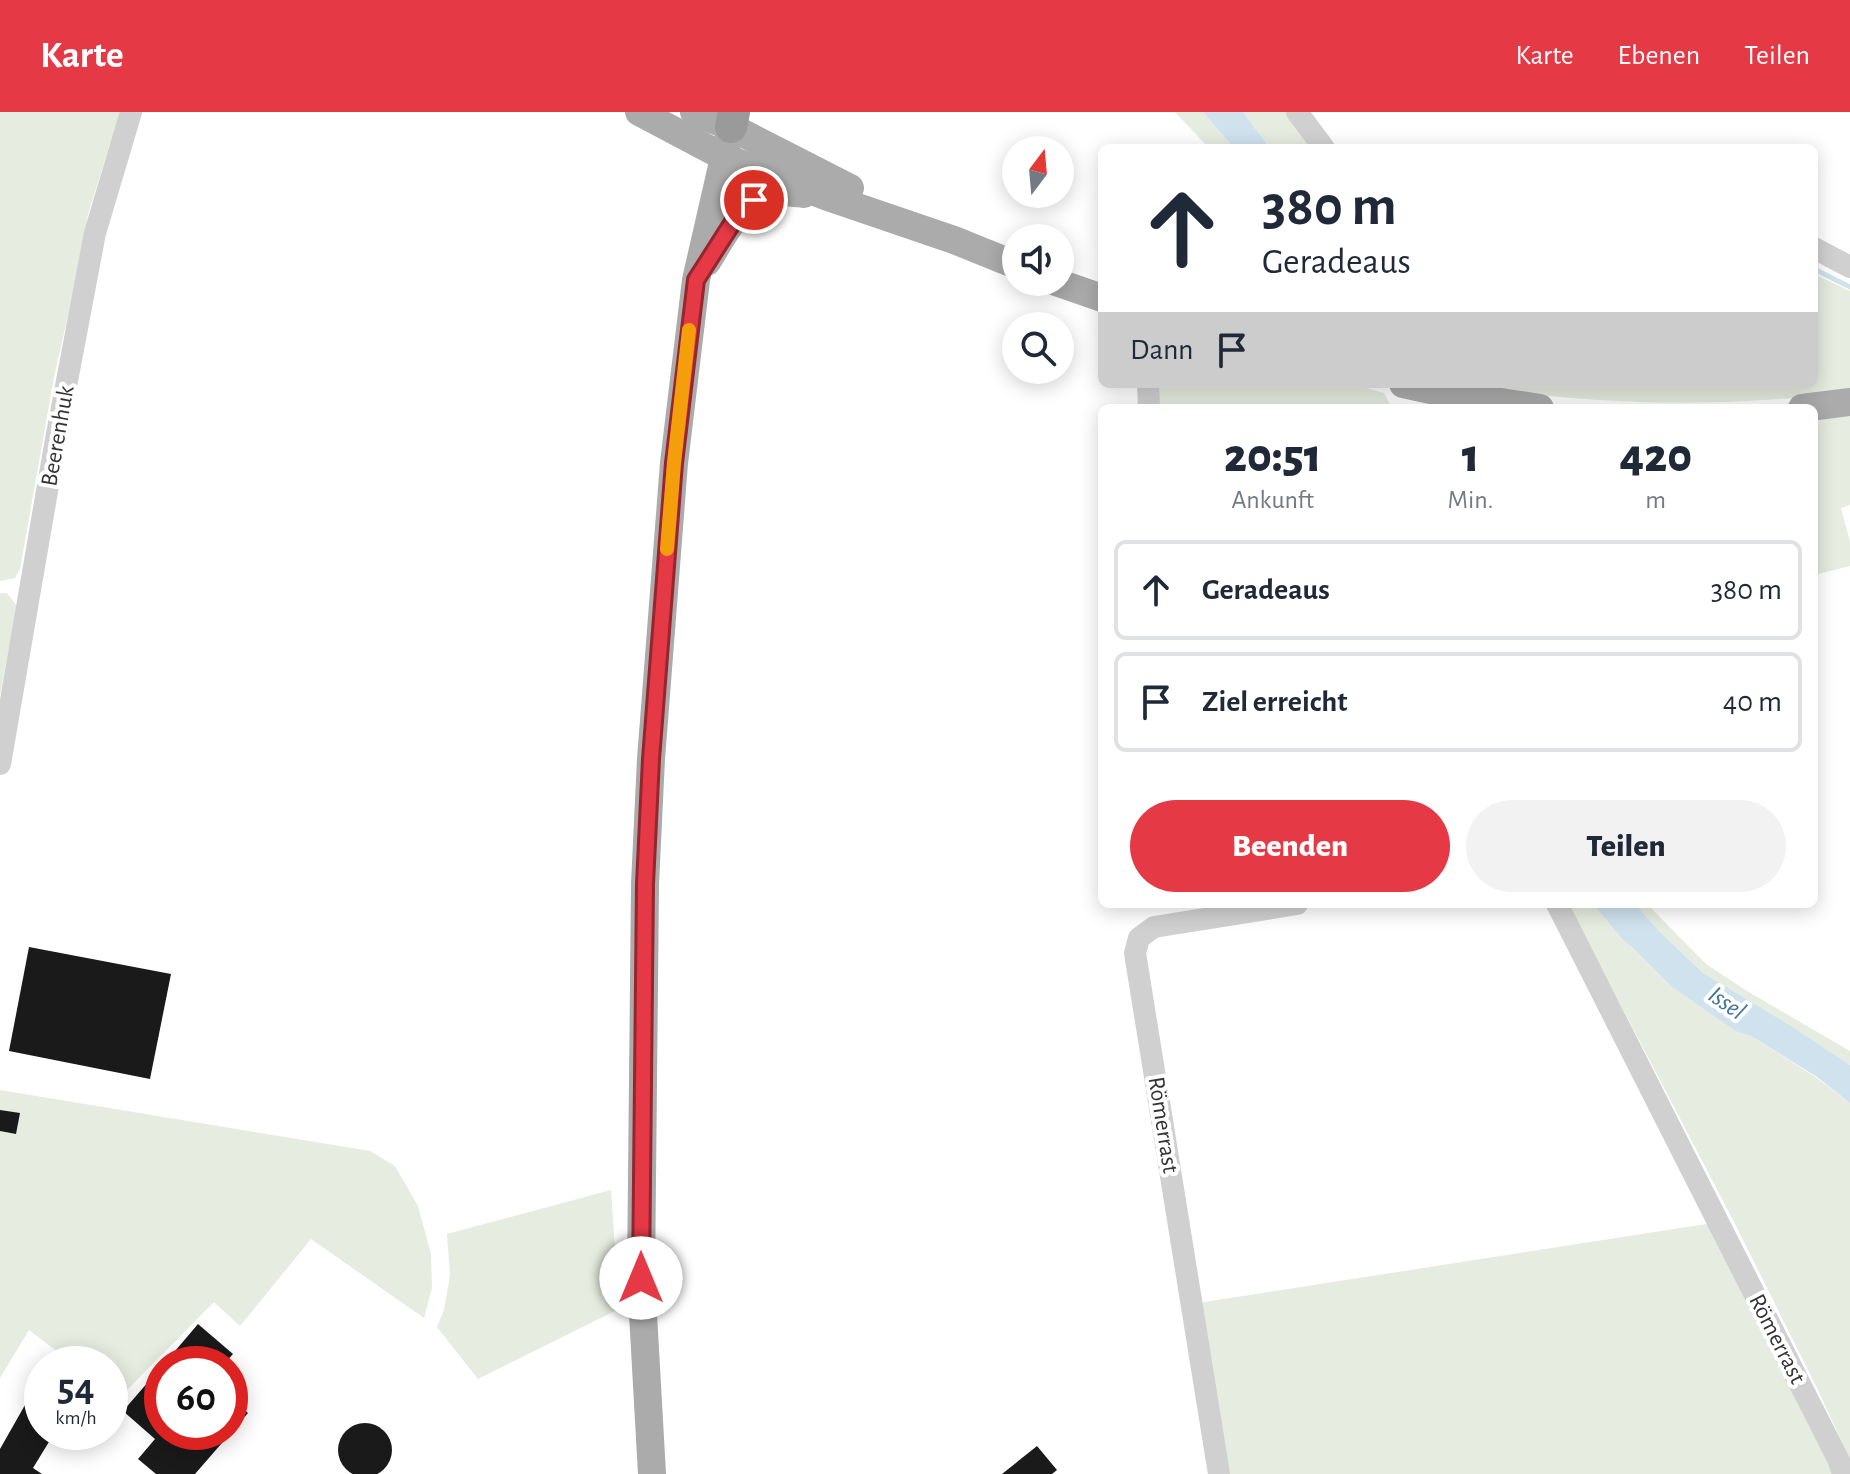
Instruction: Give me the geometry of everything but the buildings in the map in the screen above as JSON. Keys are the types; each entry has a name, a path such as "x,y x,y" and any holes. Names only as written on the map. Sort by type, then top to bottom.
{"main road":[{"path":"639,112 730,132 825,196"},
{"path":"694,112 954,240"},
{"path":"652,1474 641,1278 645,884 651,759 674,463 696,280 730,132"},
{"path":"696,280 743,208 774,192 825,196 1002,259"},
{"path":"1074,288 1098,297"},
{"path":"1421,388 1514,404"},
{"path":"1818,406 1850,402"}],"street":[{"name":"Beerenhuk","path":"0,764 95,233 131,112"},
{"path":"1297,112 1321,144"},
{"path":"1818,250 1850,267"},
{"name":"Römerrast","path":"1219,1474 1135,953 1139,938 1154,927 1272,908"},
{"name":"Römerrast","path":"1559,908 1843,1474"}],"shaded area":[{"path":"0,112 120,112 88,214 54,377 20,569 15,578 0,581"},
{"path":"1175,112 1203,112 1231,144 1205,144"},
{"path":"1243,112 1291,112 1315,144 1267,144"},
{"path":"1818,276 1850,291 1850,392 1750,401 1653,402 1486,388 1818,388"},
{"path":"1158,388 1366,388 1384,393 1390,404 1160,404"},
{"path":"1850,413 1850,505 1841,508 1850,542 1850,566 1818,574 1818,417"},
{"path":"0,593 7,593 17,606 0,695"},
{"path":"1570,908 1596,908 1622,939 1672,987 1736,1030 1751,1036 1817,1078 1850,1103 1850,1460 1733,1220"},
{"path":"1639,908 1651,908 1706,964 1850,1051 1850,1065 1703,973"},
{"path":"0,1090 370,1151 395,1166 418,1206 431,1254 432,1288 424,1318 311,1239 240,1326 214,1302 170,1346 144,1346 144,1373 128,1389 128,1346 50,1346 29,1330 0,1378"},
{"path":"611,1190 619,1309 478,1379 437,1327 444,1310 450,1275 447,1234"},
{"path":"1713,1223 1833,1474 1228,1474 1198,1303"}],"water":[{"path":"1203,112 1243,112 1267,144 1231,144"},
{"name":"Issel","path":"1596,908 1639,908 1703,973 1850,1065 1850,1103 1817,1077 1751,1036 1736,1031 1672,987 1622,939"}],"waterway":[{"path":"1818,271 1850,287"}],"slow traffic":[{"path":"667,549 689,330"}],"route":[{"path":"641,1278 645,884 651,759 674,463 696,280 743,208 754,200"}]}
